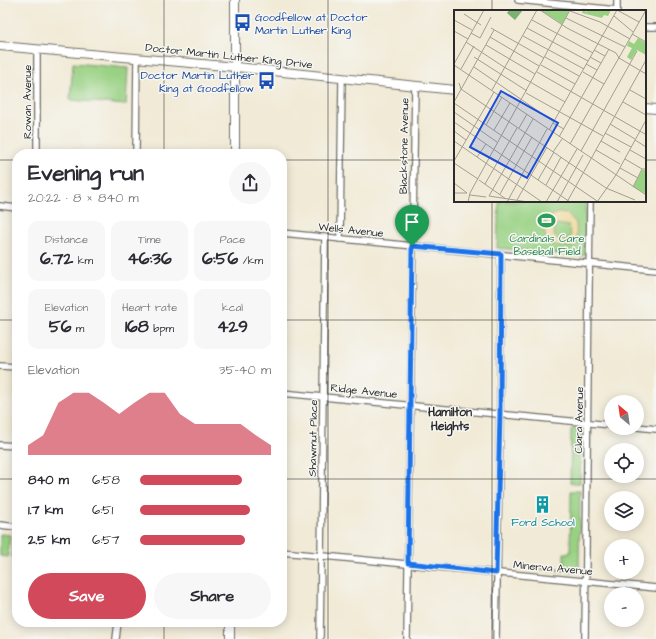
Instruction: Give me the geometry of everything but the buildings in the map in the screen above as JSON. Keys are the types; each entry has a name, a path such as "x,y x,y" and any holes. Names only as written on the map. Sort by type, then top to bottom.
{"main road":[{"path":"235,0 235,149"},
{"name":"Doctor Martin Luther King Drive","path":"0,46 236,67 454,90"},
{"path":"646,108 656,109"},
{"path":"230,627 230,639"}],"street":[{"path":"518,0 617,10 617,0"},
{"name":"Rowan Avenue","path":"37,50 37,149"},
{"path":"136,149 137,58"},
{"path":"340,239 342,78"},
{"name":"Blackstone Avenue","path":"408,639 415,86"},
{"name":"Clara Avenue","path":"585,639 589,423 590,202"},
{"path":"0,206 12,207"},
{"name":"Wells Avenue","path":"287,233 656,270"},
{"name":"Shawmut Place","path":"320,639 325,237"},
{"path":"496,639 501,254"},
{"path":"0,366 12,367"},
{"name":"Ridge Avenue","path":"287,393 604,424"},
{"path":"644,428 656,429"},
{"path":"0,445 12,446"},
{"path":"0,525 12,526"},
{"name":"Minerva Avenue","path":"287,552 656,588"},
{"path":"116,639 117,627"}],"green space":[{"path":"73,63 128,68 126,105 70,100"},
{"path":"499,202 586,202 585,255 581,256 497,248"},
{"path":"571,429 581,430 580,483 570,483"},
{"path":"571,491 580,491 579,572 541,569 564,570 564,553 570,553"},
{"path":"0,534 10,535 8,557 0,556"}],"sand":[{"path":"558,213 568,214 576,223 577,244 573,247 557,246 546,238 546,223","holes":["557,224 569,226 571,236 569,240 564,241 556,238 554,235 555,226"]}],"place":[{"name":"Goodfellow at Doctor Martin Luther King","path":"242,23"},
{"name":"Doctor Martin Luther King at Goodfellow","path":"267,81"},
{"name":"Cardinals Care Baseball Field","path":"547,220"},
{"name":"Ford School","path":"543,504"}],"district":[{"name":"Hamilton Heights","path":"450,419"}],"route":[{"path":"412,246 501,254 500,414 496,573 408,563 412,246"}]}
